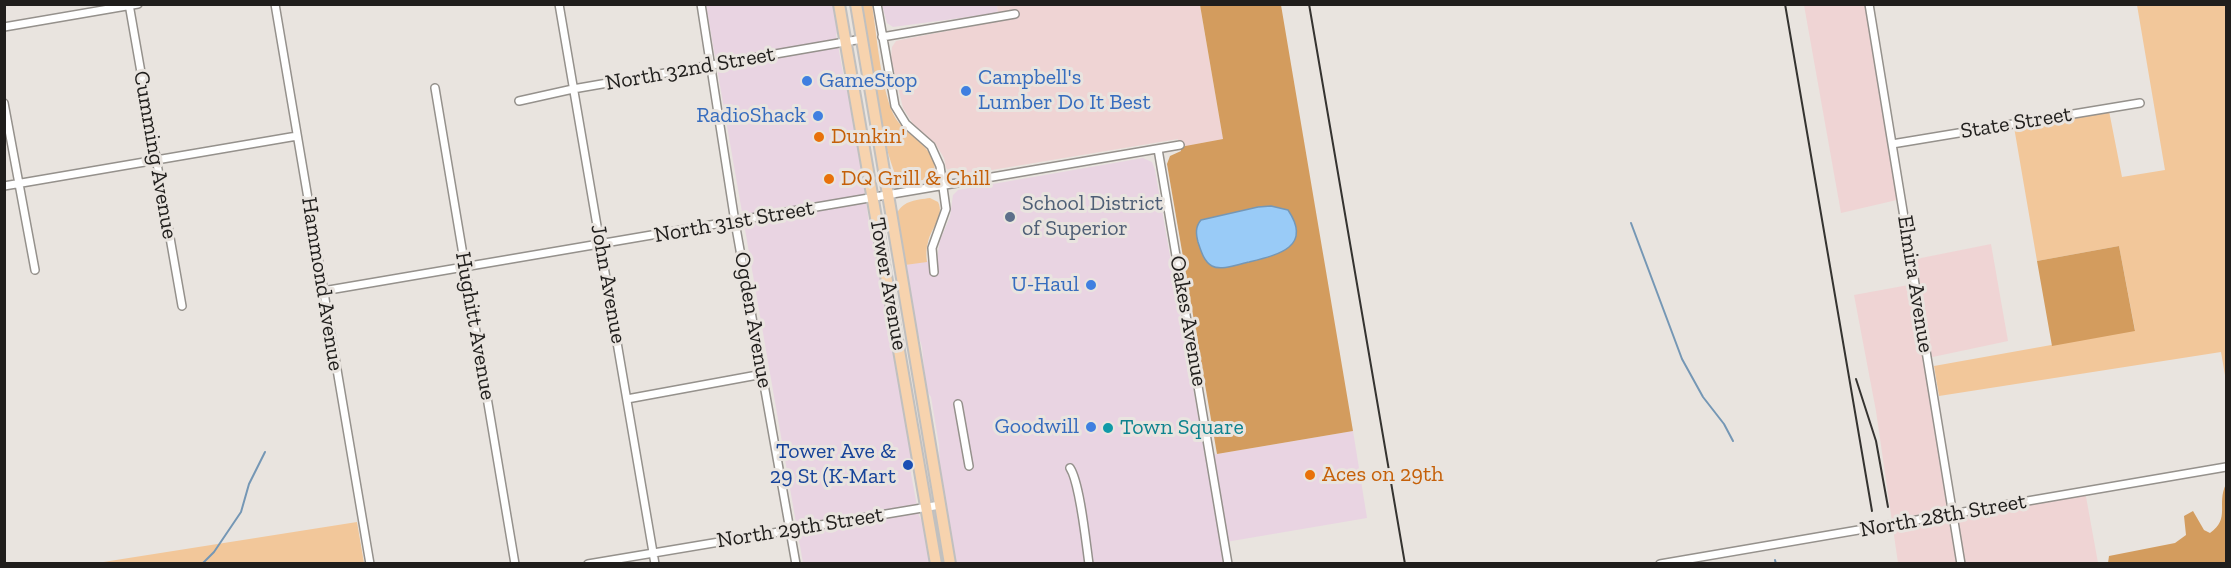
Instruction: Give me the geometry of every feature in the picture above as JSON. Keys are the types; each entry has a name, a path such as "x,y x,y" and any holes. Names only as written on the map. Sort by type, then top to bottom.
{"main road":[{"name":"Tower Avenue","path":"839,4 936,564"},
{"name":"Tower Avenue","path":"856,4 950,564"}],"street":[{"path":"4,27 138,4"},
{"name":"Hammond Avenue","path":"275,4 370,564"},
{"name":"John Avenue","path":"559,4 656,564"},
{"name":"Ogden Avenue","path":"701,4 735,222 796,564"},
{"path":"877,4 895,106 906,124 925,140 936,154 944,186 946,213 932,248 934,272"},
{"name":"Elmira Avenue","path":"1869,4 1961,564"},
{"name":"Cumming Avenue","path":"129,5 182,306"},
{"path":"882,37 1015,14"},
{"name":"North 32nd Street","path":"519,101 573,89 862,39"},
{"name":"Hughitt Avenue","path":"435,88 515,564"},
{"path":"4,103 35,270"},
{"name":"State Street","path":"1892,144 2140,103"},
{"path":"4,186 297,136"},
{"name":"North 31st Street","path":"323,291 1180,145"},
{"name":"Oakes Avenue","path":"1158,149 1228,564"},
{"path":"627,399 763,374"},
{"path":"958,404 969,466"},
{"name":"North 28th Street","path":"1660,564 2226,467"},
{"path":"1070,468 1076,484 1089,564"},
{"name":"North 29th Street","path":"588,564 940,505"}],"shaded area":[{"path":"706,5 835,5 839,29 836,35 844,78 852,99 870,230 878,251 912,453 911,474 919,516 924,524 930,563 803,563"},
{"path":"860,5 872,5 883,80 896,119 922,144 933,159 935,167 933,175 927,179 903,181 897,177 894,170 882,131"},
{"path":"882,5 997,5 998,13 893,27 887,23"},
{"path":"997,5 1200,5 1223,139 1180,147 1178,139 992,170 955,174 950,172 935,143 913,124 903,108 891,58 892,47 896,41 999,21"},
{"path":"1200,5 1281,5 1353,431 1217,454 1167,164 1170,156 1181,151 1180,147 1223,139"},
{"path":"1804,5 1869,5 1901,199 1841,213"},
{"path":"2137,5 2226,5 2226,381 2221,352 1939,396 1934,366 2135,330 2119,246 2037,261 2014,127 2109,111 2122,177 2165,170"},
{"path":"1143,158 1152,162 1155,170 1205,456 1353,431 1367,518 1220,543 1223,563 956,563 940,473 939,445 931,397 926,389 922,347 913,316 905,265 937,259 940,240 950,217 953,195 958,190"},
{"path":"930,198 938,202 940,212 928,242 927,262 905,265 897,213 907,203"},
{"path":"1991,244 2008,341 1928,358 1953,514 2085,491 2098,563 1898,563 1876,411 1854,295 1914,284 1911,260"},
{"path":"2119,246 2135,331 2052,346 2037,261"},
{"path":"2226,484 2226,563 2108,563 2109,556 2175,543 2186,535 2184,516 2193,511 2204,530 2210,533 2220,522 2222,516 2222,498"},
{"path":"357,522 364,563 97,563"}],"water":[{"path":"1271,206 1288,210 1295,223 1297,233 1289,247 1271,256 1230,267 1220,268 1207,262 1197,236 1197,228 1201,220"}],"waterway":[{"path":"1631,223 1682,359 1703,397 1724,424 1733,441"},
{"path":"202,564 214,552 241,512 249,484 265,452"},
{"path":"1775,560 1776,564"}],"railway":[{"path":"1309,4 1405,564"},
{"path":"1785,4 1872,511"},
{"path":"1856,379 1876,441 1888,507"}],"place":[{"name":"GameStop","path":"807,81"},
{"name":"Campbell's Lumber Do It Best","path":"966,91"},
{"name":"RadioShack","path":"818,116"},
{"name":"Dunkin'","path":"819,137"},
{"name":"DQ Grill & Chill","path":"829,179"},
{"name":"School District of Superior","path":"1010,217"},
{"name":"U-Haul","path":"1091,285"},
{"name":"Goodwill","path":"1091,427"},
{"name":"Town Square","path":"1108,428"},
{"name":"Tower Ave & 29 St (K-Mart","path":"908,465"},
{"name":"Aces on 29th","path":"1310,475"}]}
